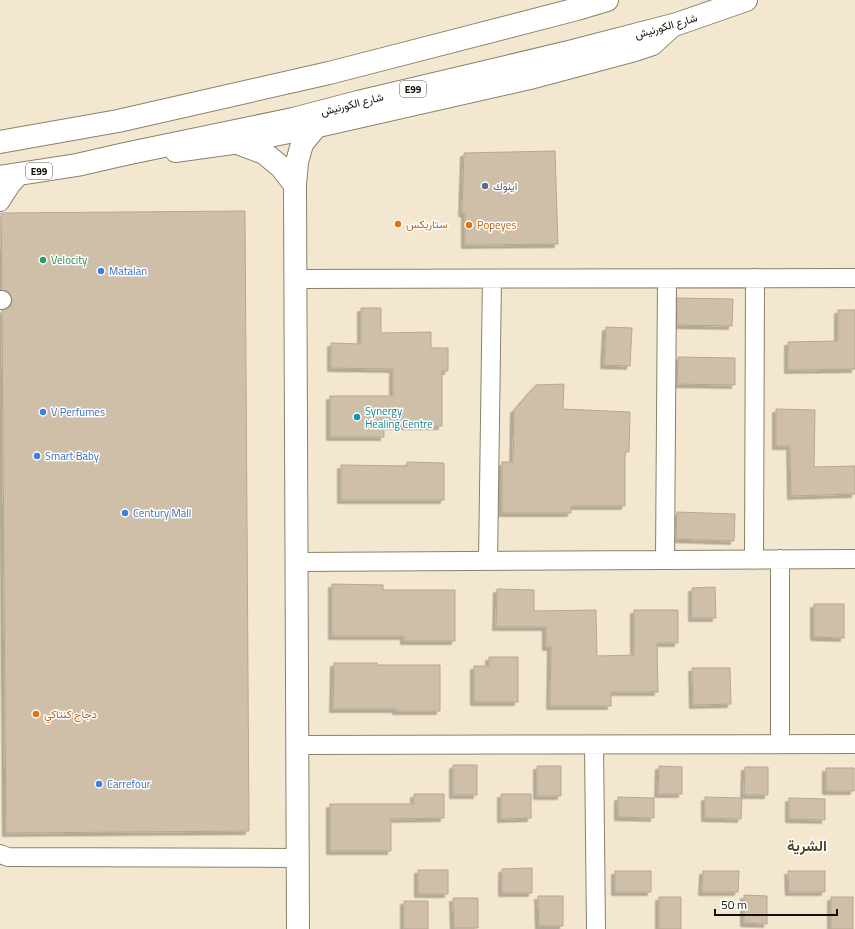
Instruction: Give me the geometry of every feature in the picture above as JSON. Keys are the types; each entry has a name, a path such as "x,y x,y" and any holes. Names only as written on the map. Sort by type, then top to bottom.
{"main road":[{"path":"0,142 118,121 329,73 607,0"},
{"name":"شارع الكورنيش","path":"0,177 77,165 293,119 569,52 677,24 746,0"},
{"path":"298,929 295,185 297,162 302,144 314,129"},
{"path":"240,144 264,153 281,167 295,185"}],"street":[{"path":"77,165 240,144 314,129 530,80 653,46 677,24"},
{"path":"0,202 11,185 21,174"},
{"path":"488,561 492,278"},
{"path":"665,560 667,278"},
{"path":"754,560 755,278"},
{"path":"295,279 855,278"},
{"path":"780,559 780,744"},
{"path":"297,562 855,559"},
{"path":"298,745 855,744"},
{"path":"594,745 596,929"},
{"path":"0,854 8,857 298,858"}],"building":[{"path":"555,151 558,244 465,245 465,214 462,213 464,153"},
{"name":"Century Mall","path":"245,211 249,831 6,833 2,310 11,306 12,300 8,291 2,290 1,213"},
{"path":"677,298 733,299 732,326 677,325"},
{"path":"361,308 381,308 381,333 431,332 431,348 448,348 448,371 442,371 442,426 384,426 384,437 330,437 330,396 393,396 393,369 331,368 331,343 361,344"},
{"path":"838,310 855,310 855,369 788,370 788,342 838,341"},
{"path":"606,327 632,328 630,366 604,365"},
{"path":"678,357 735,358 735,385 677,384"},
{"path":"564,384 563,409 630,412 629,452 625,452 625,506 571,506 571,513 502,513 502,462 513,462 514,410 536,385"},
{"path":"776,409 815,410 814,467 855,466 855,494 791,496 790,446 776,446"},
{"path":"407,462 444,463 444,500 341,500 341,465 407,466"},
{"path":"677,512 735,514 734,541 676,539"},
{"path":"332,584 383,585 383,590 455,590 455,641 404,641 404,636 332,636"},
{"path":"715,587 716,618 692,618 692,588"},
{"path":"497,589 534,590 534,611 596,610 597,656 634,655 634,610 678,610 678,643 657,643 658,692 611,692 611,706 550,706 551,647 546,647 546,627 496,627"},
{"path":"814,604 844,604 844,638 814,637"},
{"path":"489,657 518,657 518,702 474,702 474,666 489,666"},
{"path":"334,663 440,665 440,711 333,709"},
{"path":"692,668 730,668 731,704 693,705"},
{"path":"453,765 477,765 477,795 453,795"},
{"path":"537,766 561,766 561,796 537,796"},
{"path":"659,766 682,767 682,794 658,794"},
{"path":"745,767 768,767 768,795 744,795"},
{"path":"826,768 854,768 854,791 826,791"},
{"path":"414,794 444,794 444,818 391,819 391,851 330,851 330,804 414,804"},
{"path":"501,794 531,794 531,818 501,819"},
{"path":"618,797 654,798 654,818 618,817"},
{"path":"705,797 742,798 741,819 705,818"},
{"path":"789,798 825,799 825,820 789,819"},
{"path":"532,868 532,893 502,893 502,869"},
{"path":"418,870 448,870 448,894 418,894"},
{"path":"615,871 651,871 651,892 615,892"},
{"path":"703,871 739,871 738,892 702,892"},
{"path":"788,871 825,871 825,892 789,892"},
{"path":"744,895 767,896 767,924 744,923"},
{"path":"538,896 563,896 563,926 539,926"},
{"path":"659,897 681,897 681,929 659,929"},
{"path":"831,897 853,897 853,929 831,929"},
{"path":"453,898 478,898 478,928 454,928"},
{"path":"404,901 428,901 428,929 404,929"}],"place":[{"name":"اينوك","path":"485,186"},
{"name":"ستاربكس","path":"398,224"},
{"name":"Popeyes","path":"469,225"},
{"name":"Velocity","path":"43,260"},
{"name":"Matalan","path":"101,271"},
{"name":"V Perfumes","path":"43,412"},
{"name":"Synergy Healing Centre","path":"357,417"},
{"name":"Smart Baby","path":"37,456"},
{"name":"Century Mall","path":"125,513"},
{"name":"دجاج كنتاكي","path":"36,714"},
{"name":"Carrefour","path":"99,784"}],"district":[{"name":"الشرية","path":"807,846"}]}
